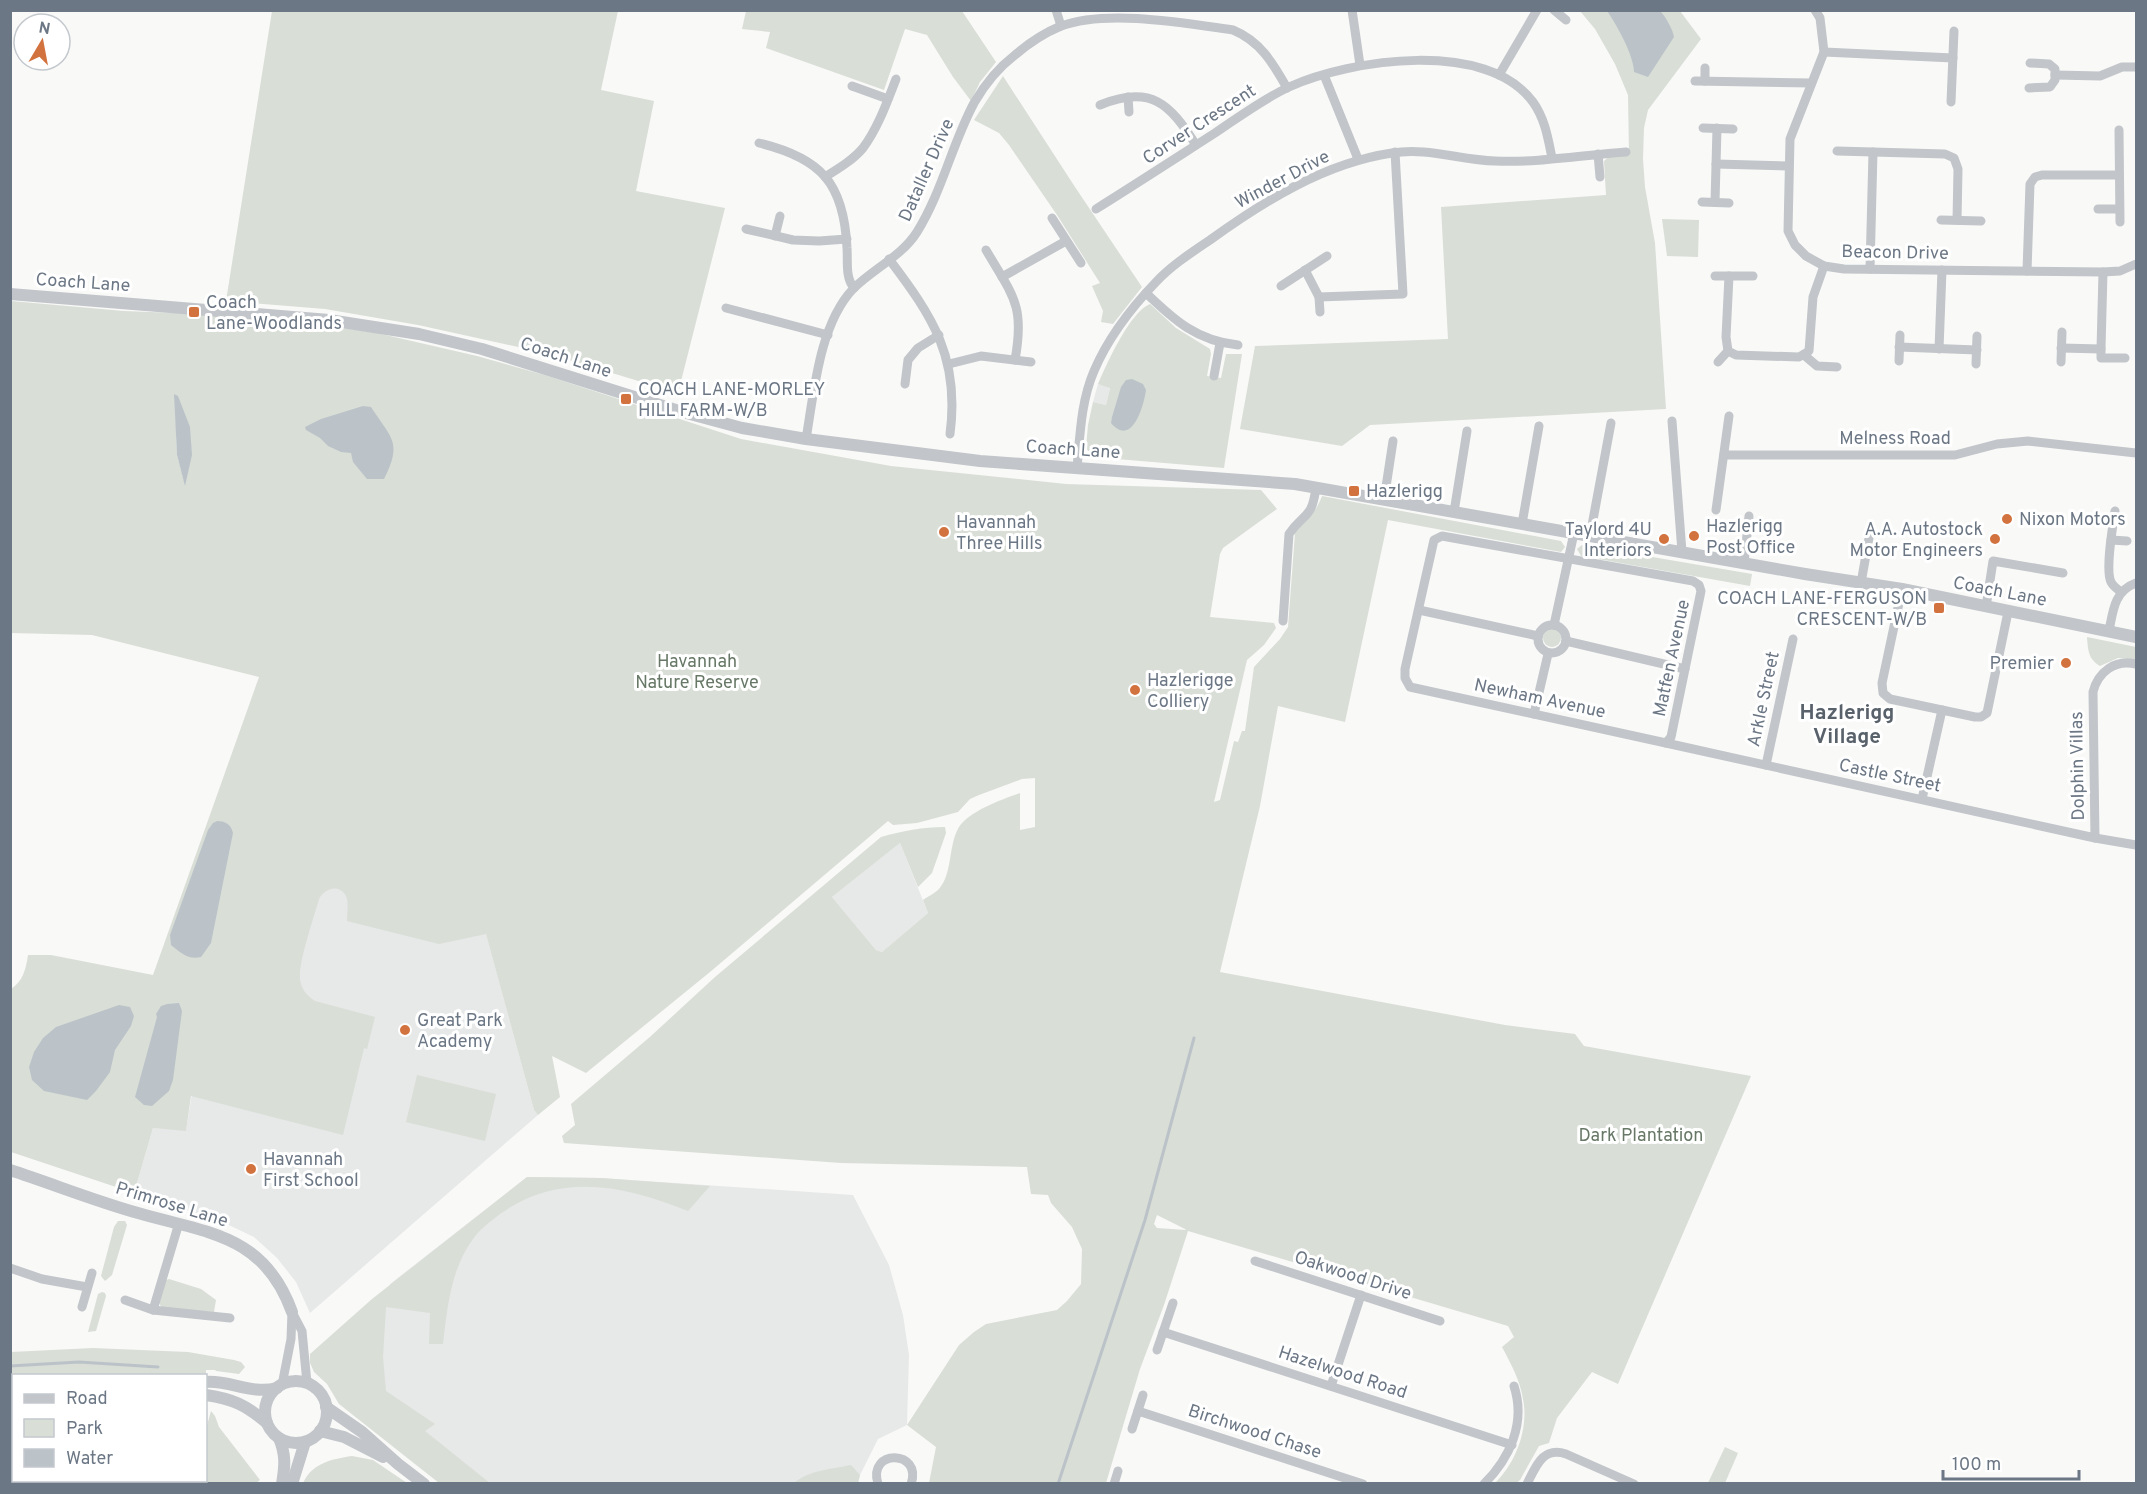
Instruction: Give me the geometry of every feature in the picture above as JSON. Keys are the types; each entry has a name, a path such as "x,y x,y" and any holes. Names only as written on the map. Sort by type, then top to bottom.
{"street":[{"path":"1056,10 1061,26"},
{"path":"1352,10 1360,65"},
{"path":"1499,75 1537,10"},
{"path":"1554,10 1566,20"},
{"name":"Beacon Drive","path":"1815,10 1820,18 1824,52 1790,139 1788,166 1788,231 1795,245 1806,256 1824,266 1870,269 2103,272 2120,271 2136,264"},
{"name":"Dataller Drive","path":"806,439 821,356 828,334 845,298 907,244 916,233 934,199 974,104 987,83 1002,65 1040,36 1076,22 1146,15 1224,29 1244,35 1270,57 1287,88"},
{"path":"1951,102 1954,31"},
{"path":"1824,52 1953,58"},
{"name":"Corver Crescent","path":"1096,209 1287,88 1324,75 1379,62 1446,62 1477,67 1512,82 1525,93 1540,113 1552,158"},
{"path":"2029,88 2050,87 2055,81 2055,69 2049,64 2030,63"},
{"path":"2055,75 2100,76 2122,67 2136,67"},
{"path":"1705,68 1700,81 1811,83"},
{"path":"1324,75 1358,159"},
{"path":"825,177 842,166 862,148 896,80"},
{"path":"852,86 888,99"},
{"path":"1128,97 1129,112"},
{"path":"1100,105 1114,99 1128,97 1156,101 1167,106 1177,116 1196,145"},
{"path":"1703,128 1733,129"},
{"path":"1714,202 1717,128"},
{"path":"2119,130 2120,222"},
{"path":"759,143 780,148 803,158 825,177 836,192 846,221 848,278 854,288"},
{"name":"Winder Drive","path":"1077,468 1084,401 1107,345 1146,293 1172,267 1271,200 1307,180 1358,159 1395,152 1414,151 1496,161 1626,152"},
{"path":"1838,151 1945,154 1954,158 1958,169 1957,220"},
{"path":"1319,297 1402,294 1395,152"},
{"path":"1870,269 1873,152"},
{"path":"1598,154 1600,177"},
{"path":"1716,164 1788,166"},
{"path":"2027,168 2035,177"},
{"path":"2027,271 2030,184 2035,177 2042,175 2119,175"},
{"path":"1702,202 1729,202"},
{"path":"2098,209 2120,209"},
{"path":"775,236 780,216"},
{"path":"1052,218 1081,263"},
{"path":"1941,220 1981,221"},
{"path":"746,229 793,240 847,239"},
{"path":"1002,277 1066,241"},
{"path":"986,250 1014,298 1019,315 1020,334 1015,360"},
{"path":"1281,286 1327,256"},
{"path":"889,259 925,310 939,335 949,364 952,395 950,434"},
{"path":"1728,351 1736,355 1799,357 1809,351 1813,297 1824,266"},
{"path":"1305,270 1319,297 1320,312"},
{"path":"1938,349 1942,270"},
{"path":"2103,272 2101,358 2125,358"},
{"path":"1715,276 1753,276"},
{"path":"1718,363 1728,351 1726,337 1729,276"},
{"path":"1146,293 1192,332 1220,343 1238,345"},
{"name":"Coach Lane","path":"10,294 329,320 419,334 493,353 742,428 806,439 980,461 1260,480 1316,487 1902,590 2136,638"},
{"path":"726,308 828,334"},
{"path":"2061,362 2062,333"},
{"path":"905,384 908,360 918,348 939,335"},
{"path":"1899,361 1900,335"},
{"path":"1976,364 1977,336"},
{"path":"1214,376 1220,343"},
{"path":"1899,348 1977,350"},
{"path":"2061,348 2102,349"},
{"path":"1804,355 1817,366 1837,368"},
{"path":"949,364 981,356 1031,362"},
{"path":"1716,510 1729,416"},
{"path":"1672,421 1682,552"},
{"path":"1590,536 1611,423"},
{"path":"1522,524 1539,426"},
{"path":"1454,512 1467,431"},
{"path":"1384,500 1393,441"},
{"name":"Melness Road","path":"1724,455 1955,455 1997,444 2028,441 2136,453"},
{"path":"1283,621 1289,534 1294,526 1309,514 1316,487"},
{"path":"2115,510 2111,540 2110,579 2113,586 2121,592"},
{"path":"1744,563 1749,516"},
{"path":"1554,625 1574,533"},
{"path":"1538,636 1419,610 1434,540 1442,536 1569,559"},
{"path":"1861,583 1869,538"},
{"path":"2111,540 2127,541"},
{"name":"Matfen Avenue","path":"1569,559 1693,581 1699,585 1701,591 1668,740"},
{"path":"1986,607 1993,561 2063,573"},
{"path":"2109,631 2116,602 2121,592 2127,586 2136,583"},
{"path":"1902,590 1882,683 1882,693 1890,699 1975,717 1981,717 1987,712 2008,612"},
{"name":"Newham Avenue","path":"1419,610 1405,669 1405,678 1410,687 1668,740"},
{"path":"1554,625 1560,627 1565,634 1566,641 1564,647 1556,653 1548,654 1540,648 1538,636 1540,630 1554,625"},
{"name":"Arkle Street","path":"1766,765 1793,639"},
{"path":"1566,641 1685,669"},
{"path":"1534,714 1548,654"},
{"name":"Dolphin Villas","path":"2001,817 2095,838 2093,692 2096,681 2112,666 2129,662 2136,664"},
{"path":"1922,799 1942,710"},
{"name":"Castle Street","path":"1668,740 1766,765 2001,817"},
{"path":"2095,838 2136,845"},
{"name":"Primrose Lane","path":"10,1170 138,1213 223,1237 249,1250 271,1270 286,1295 302,1331 307,1383"},
{"path":"153,1310 179,1223"},
{"name":"Oakwood Drive","path":"1255,1261 1440,1320"},
{"path":"10,1268 42,1278 87,1287"},
{"path":"82,1307 92,1273"},
{"path":"1331,1386 1361,1295"},
{"path":"125,1300 153,1310 204,1321 230,1318"},
{"path":"1157,1350 1173,1303"},
{"name":"Primrose Lane","path":"279,1387 291,1339 292,1312"},
{"name":"Hazelwood Road","path":"1163,1332 1512,1444"},
{"path":"207,1382 233,1383 258,1391 294,1382 307,1383 322,1395 326,1407 326,1420 320,1431 306,1442 292,1484"},
{"path":"1484,1484 1512,1444 1518,1409 1514,1386"},
{"path":"267,1423 267,1404 279,1387"},
{"path":"207,1395 235,1401 248,1407 267,1423 279,1438 286,1461 282,1484"},
{"path":"1132,1429 1143,1395"},
{"path":"326,1407 362,1432 424,1484"},
{"name":"Birchwood Chase","path":"1138,1411 1363,1484"},
{"path":"320,1431 344,1437 398,1464"},
{"path":"279,1438 292,1443 306,1442"},
{"path":"1527,1484 1542,1457 1554,1452 1566,1454 1634,1484"},
{"path":"877,1483 879,1465 894,1457 901,1458 911,1467 913,1473 911,1484"},
{"path":"1114,1484 1118,1471"}],"shaded area":[{"path":"1098,384 1110,387 1106,405 1093,402"},
{"name":"Great Park Academy","path":"237,820 481,915 534,1110 538,1115 310,1313 296,1282 277,1258 254,1237 214,1218 163,1204 134,1193 153,1128 186,1130"},
{"path":"900,843 928,913 882,952 876,950 832,897"},
{"path":"527,1177 601,1178 853,1195 889,1265 903,1315 909,1355 907,1425 878,1439 858,1483 490,1483 359,1381 390,1284"}],"green space":[{"path":"272,11 618,11 601,90 654,101 636,191 725,208 678,393 546,353 418,325 325,309 226,301"},
{"path":"746,11 962,11 996,62 980,82 971,101 927,35 905,29 884,90 766,48 770,32 742,29"},
{"path":"1580,11 1680,11 1701,39 1648,110 1644,128 1645,187 1655,243 1666,409 1370,425 1342,446 1240,429 1255,346 1448,339 1441,207 1606,195 1604,161 1610,156 1629,155 1628,95 1615,64 1595,29"},
{"path":"1003,76 1142,287 1113,324 1101,322 1103,311 1092,286 1100,283 1057,215 999,133 974,120"},
{"path":"1662,219 1699,220 1698,257 1667,256"},
{"path":"11,301 300,322 377,333 477,356 548,376 741,439 891,466 1066,484 1261,490 1277,509 1223,548 1220,554 1210,617 1274,623 1276,628 1264,645 1247,660 1214,802 1220,800 1234,741 1238,742 1242,731 1245,731 1254,667 1288,627 1295,533 1314,512 1322,496 1561,541 1565,547 1561,552 1388,520 1345,722 1278,706 1260,806 1220,972 1505,1025 1575,1034 1584,1046 1751,1076 1618,1384 1592,1372 1557,1418 1549,1443 1539,1446 1520,1480 1515,1484 1495,1483 1515,1455 1524,1422 1520,1385 1502,1347 1514,1337 1508,1326 1188,1231 1140,1369 1106,1483 929,1483 936,1447 907,1425 959,1345 986,1324 1057,1310 1081,1284 1082,1249 1072,1227 1051,1203 1048,1195 1031,1194 1027,1167 841,1163 564,1143 562,1136 575,1125 571,1104 651,1036 715,977 881,837 913,830 945,827 946,833 932,873 918,887 900,843 832,897 876,950 882,952 928,913 923,900 937,890 943,882 949,867 956,834 959,827 970,816 987,806 1020,793 1020,830 1035,827 1035,778 1022,779 979,795 970,799 958,812 917,823 893,825 888,821 710,972 586,1073 552,1056 560,1097 538,1115 534,1110 486,934 439,944 347,921 346,896 340,890 328,890 319,899 301,962 302,986 315,1001 375,1017 367,1049 364,1048 343,1135 191,1096 186,1131 153,1128 134,1193 11,1152 11,989 23,974 28,955 51,955 153,975 259,677 92,635 11,633","holes":["175,394 185,484 177,455","1157,1215 1185,1229 1186,1230 1157,1228 1154,1224"]},
{"path":"1150,304 1176,328 1210,349 1207,376 1221,378 1226,354 1242,354 1224,468 1093,457 1086,448 1093,402 1106,405 1110,388 1098,384 1102,375 1127,327 1142,309"},
{"path":"1582,545 1752,574 1750,586 1581,556 1577,549"},
{"path":"1552,629 1558,632 1561,638 1558,644 1552,647 1546,644 1543,638 1546,632"},
{"path":"2087,637 2136,647 2136,659 2118,658 2100,666 2091,657"},
{"path":"417,1075 496,1094 485,1141 406,1122"},
{"path":"527,1177 601,1178 710,1186 688,1211 640,1195 593,1187 546,1192 523,1201 500,1214 476,1235 460,1263 451,1289 443,1344 429,1344 430,1313 386,1307 383,1357 386,1391 435,1424 425,1431 490,1483 439,1483 339,1404 327,1384 314,1372 310,1363 310,1354 372,1299"},
{"path":"118,1221 125,1221 127,1225 112,1275 105,1281 101,1276 114,1227"},
{"path":"166,1280 201,1289 216,1300 214,1312 162,1308 159,1303"},
{"path":"102,1292 106,1296 96,1331 88,1332 98,1294"},
{"path":"93,1348 188,1352 234,1360 241,1362 245,1367 239,1374 206,1370 206,1374 12,1374 11,1393 11,1352"},
{"path":"211,1411 219,1427 260,1480 256,1483 191,1483 207,1482 207,1425"},
{"path":"1725,1447 1738,1453 1725,1483 1708,1483"},
{"path":"352,1456 373,1460 407,1483 303,1483 317,1466"},
{"path":"851,1465 860,1475 858,1483 794,1483 814,1472"}],"water":[{"path":"1607,11 1660,11 1667,20 1674,37 1648,77 1634,72 1628,49"},
{"path":"1132,379 1143,384 1146,390 1143,405 1131,428 1118,429 1111,423 1112,417 1121,387 1126,380"},
{"path":"174,394 178,396 190,427 192,455 185,486 177,455"},
{"path":"363,406 371,407 392,441 393,457 384,479 367,479 353,462 351,453 341,452 328,446 305,427 321,419"},
{"path":"217,821 231,827 233,833 211,943 201,957 192,958 171,945 170,935 208,830"},
{"path":"179,1003 182,1011 173,1080 169,1091 152,1106 144,1105 135,1097 156,1014 161,1006"},
{"path":"119,1005 130,1007 134,1016 131,1026 115,1050 110,1072 87,1100 44,1091 32,1080 29,1067 34,1052 43,1038 56,1027"}],"waterway":[{"path":"1058,1484 1145,1220 1194,1038"},
{"path":"10,1366 79,1362 158,1367"}],"place":[{"name":"Coach Lane-Woodlands","path":"194,312"},
{"name":"COACH LANE-MORLEY HILL FARM-W/B","path":"626,399"},
{"name":"Hazlerigg","path":"1354,491"},
{"name":"Nixon Motors","path":"2007,519"},
{"name":"Havannah Three Hills","path":"944,532"},
{"name":"Hazlerigg Post Office","path":"1694,536"},
{"name":"Taylord 4U Interiors","path":"1664,539"},
{"name":"A.A. Autostock Motor Engineers","path":"1995,539"},
{"name":"COACH LANE-FERGUSON CRESCENT-W/B","path":"1939,608"},
{"name":"Premier","path":"2066,663"},
{"name":"Hazlerigge Colliery","path":"1135,690"},
{"name":"Great Park Academy","path":"405,1030"},
{"name":"Havannah First School","path":"251,1169"}],"district":[{"name":"Hazlerigg Village","path":"1847,724"}],"park label":[{"name":"Havannah Nature Reserve","path":"697,671"},
{"name":"Dark Plantation","path":"1641,1135"}]}
